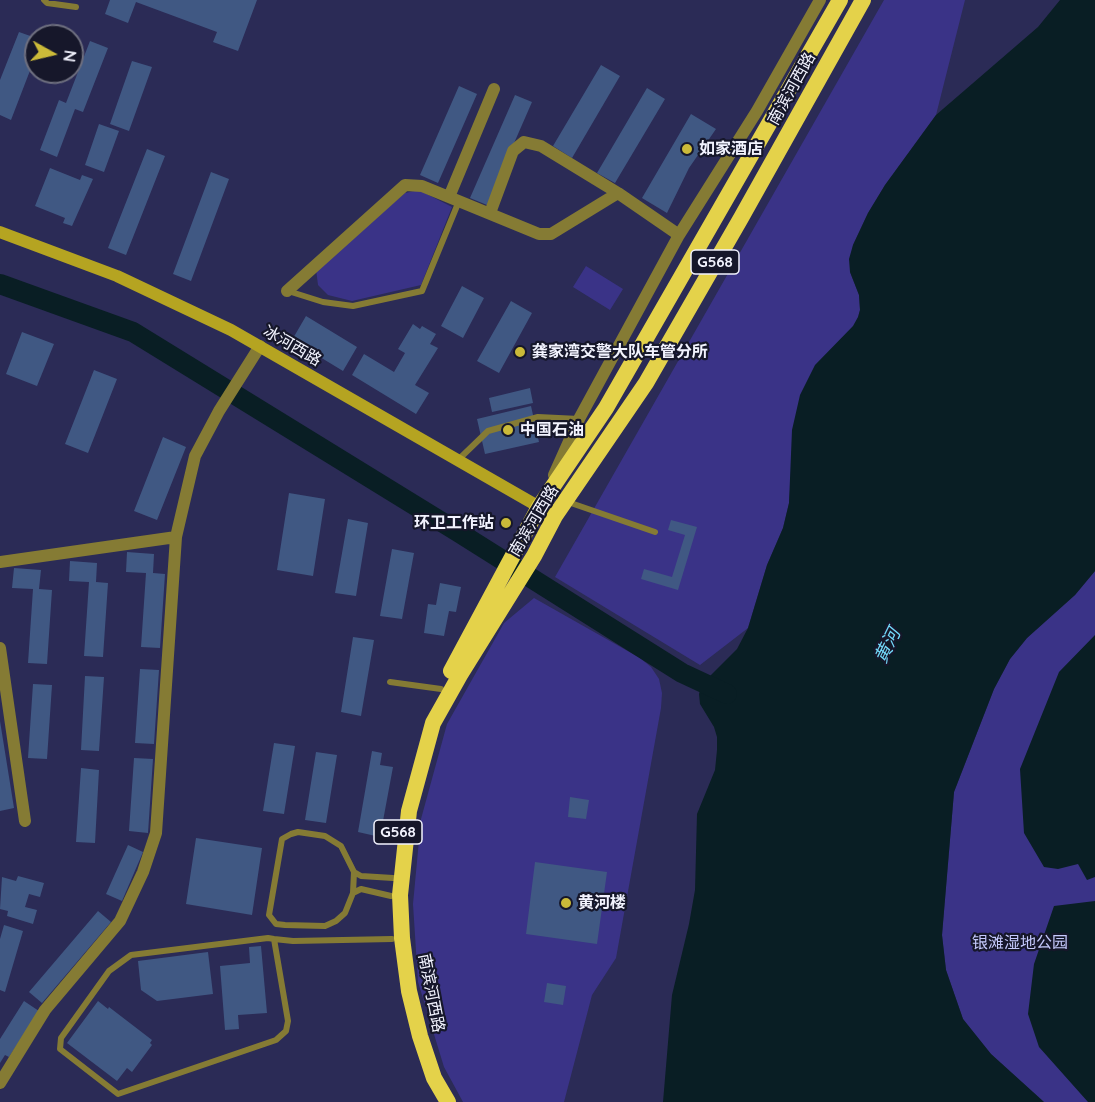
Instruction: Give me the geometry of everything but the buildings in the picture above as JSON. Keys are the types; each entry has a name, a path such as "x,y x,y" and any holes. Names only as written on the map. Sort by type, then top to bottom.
{"highway":[{"name":"南滨河西路","path":"448,1102 434,1078 408,991 400,895 409,811 433,723 509,581 518,548 539,507 606,408 840,0"},
{"name":"南滨河西路","path":"437,1102 426,1083 397,993 392,939 391,896 400,810 426,720 441,689 509,581 534,556 555,516 646,382 863,0"}],"main road":[{"name":"冰河西路","path":"0,232 117,276 231,330 555,516"}],"street":[{"name":"南滨河西路","path":"539,507 579,419 679,235 757,111 820,0"},
{"path":"454,199 494,89"},
{"path":"490,213 513,151 524,142 541,146 618,193 679,235"},
{"path":"287,291 405,185 422,186 539,234 551,234 618,193"},
{"path":"0,1083 45,1010 120,921 144,872 156,834 176,537 195,456 219,411 260,346"},
{"path":"0,562 176,537"},
{"path":"0,648 25,820"}],"lane":[{"path":"44,0 47,3 76,8"},
{"path":"287,291 323,302 354,306 423,291 454,199"},
{"path":"458,460 488,431 538,417 579,419"},
{"path":"565,501 655,532"},
{"path":"390,682 441,689"},
{"path":"298,832 325,836 340,846 354,872 353,893 345,913 336,921 325,926 285,925 276,924 269,915 282,839 291,834 298,832"},
{"path":"354,872 361,876 393,878"},
{"path":"353,893 361,889 391,896"},
{"path":"274,939 288,1021 286,1031 276,1040 118,1094 60,1049 61,1038 109,971 131,956 274,939 293,941 392,939"}],"green space":[{"path":"884,0 965,0 936,115 885,185 868,213 853,245 850,272 859,295 858,318 791,477 789,503 783,528 767,565 748,628 700,665 555,577"},
{"path":"419,190 452,207 421,285 352,301 328,295 318,285 316,269 405,193"},
{"path":"586,266 623,289 610,310 573,287"},
{"name":"银滩湿地公园","path":"1095,571 1095,1102 1044,1102 991,1054 963,1019 946,970 942,935 954,792 994,689 1010,659 1027,638 1075,595"},
{"path":"534,598 640,658 651,667 659,679 662,693 661,708 616,958 592,995 564,1102 463,1102 444,1067 418,982 413,904 421,819 447,724 504,623"}],"water":[{"name":"黄河","path":"1060,0 1095,0 1095,571 1075,595 1027,638 1010,659 994,689 954,792 942,935 946,970 963,1019 991,1054 1044,1102 663,1102 672,995 695,890 697,814 715,770 717,750 714,727 700,704 699,694 702,684 737,649 748,628 767,565 783,528 789,503 792,430 800,395 815,365 853,326 858,317 859,295 850,272 849,259 853,245 868,213 885,185 936,115 1038,27"},
{"path":"1095,635 1095,877 1087,880 1078,864 1058,869 1044,867 1024,833 1020,769 1059,672"},
{"path":"1095,901 1095,1102 1088,1102 1039,1047 1028,1014 1034,964 1054,906"}],"waterway":[{"path":"0,284 133,332 682,673 727,694"}],"place":[{"name":"如家酒店","path":"687,149"},
{"name":"龚家湾交警大队车管分所","path":"520,352"},
{"name":"中国石油","path":"508,430"},
{"name":"环卫工作站","path":"506,523"},
{"name":"黄河楼","path":"566,903"}]}
